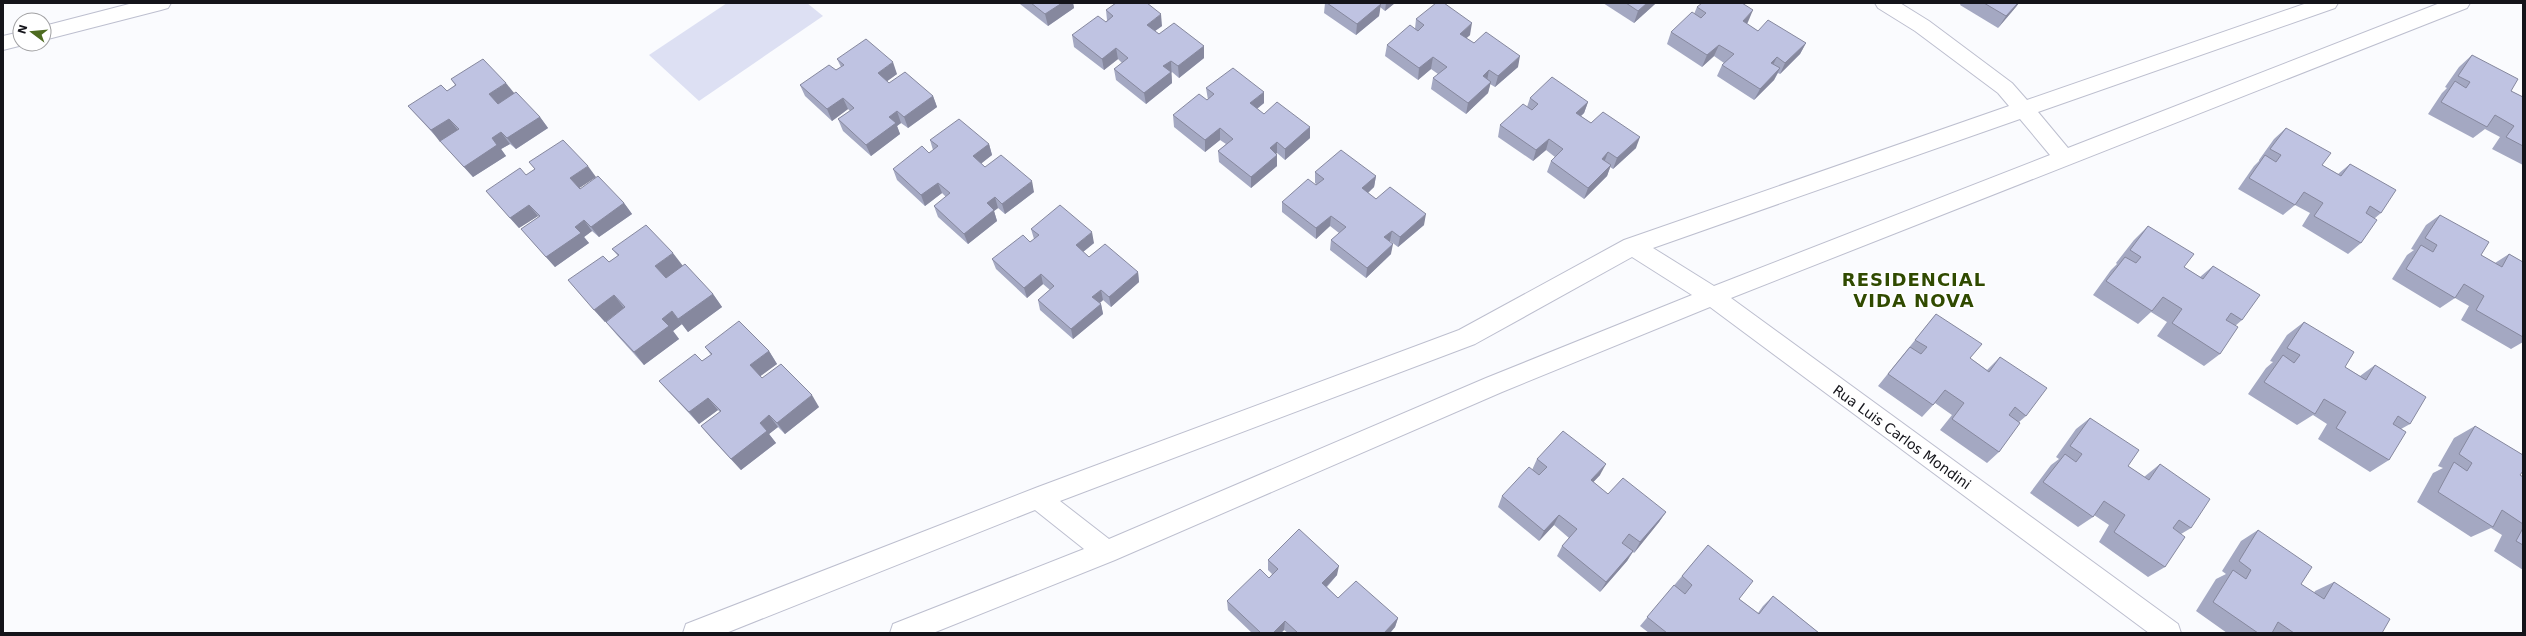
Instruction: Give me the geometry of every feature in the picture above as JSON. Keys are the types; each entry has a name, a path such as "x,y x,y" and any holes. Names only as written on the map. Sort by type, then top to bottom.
{"street":[{"path":"52,31 161,3"},
{"path":"1885,3 1922,26 2005,88 2065,158"},
{"path":"695,633 1038,498 1467,337 1632,246 2328,3"},
{"path":"902,633 1106,552 1494,385 1712,296 2065,158 2446,5"},
{"name":"Rua Luis Carlos Mondini","path":"1632,246 1712,296 2169,633"},
{"path":"1038,498 1106,552"}],"shaded area":[{"path":"727,3 807,3 823,16 699,101 649,55"}],"building":[{"path":"1031,3 1062,3 1045,14"},
{"path":"1116,3 1147,3 1161,14 1147,25 1159,34 1174,23 1204,46 1178,66 1171,61 1163,66 1171,72 1144,93 1114,69 1128,58 1116,48 1102,59 1072,35 1098,16 1106,22 1113,16 1106,10"},
{"path":"1327,3 1379,3 1381,4 1357,24"},
{"path":"1436,3 1444,3 1472,23 1460,34 1474,43 1486,32 1520,56 1498,76 1489,70 1483,76 1491,82 1468,103 1433,78 1447,67 1433,57 1419,68 1387,45 1410,25 1418,31 1424,25 1416,19"},
{"path":"1626,3 1647,3 1638,11"},
{"path":"1702,3 1742,3 1753,10 1743,21 1758,31 1768,20 1806,43 1785,63 1777,57 1771,63 1780,68 1760,89 1722,65 1734,54 1719,45 1707,55 1671,32 1692,12 1701,18 1706,13 1697,7"},
{"path":"1984,3 2018,3 2006,16"},
{"path":"866,39 893,62 878,73 889,83 905,72 933,96 904,117 897,111 889,117 896,123 866,145 838,119 854,108 843,98 827,109 800,85 829,65 836,70 844,65 837,59"},
{"path":"2472,55 2518,79 2511,91 2523,97 2523,146 2506,137 2514,126 2495,115 2487,127 2441,102 2455,81 2466,88 2470,82 2458,76"},
{"path":"483,59 506,83 489,94 498,104 516,92 540,117 507,138 501,132 492,138 497,145 464,167 440,141 459,129 449,119 431,130 408,106 441,85 447,91 456,85 451,79"},
{"path":"1233,68 1264,92 1250,103 1264,114 1277,102 1310,127 1285,149 1277,142 1270,148 1277,155 1251,177 1218,151 1233,139 1220,128 1205,140 1173,115 1199,94 1207,100 1214,94 1206,88"},
{"path":"1552,77 1588,102 1576,113 1591,123 1603,112 1640,137 1617,158 1608,152 1602,159 1611,165 1588,188 1551,161 1563,149 1549,139 1536,150 1500,125 1523,104 1532,110 1538,104 1530,98"},
{"path":"959,119 989,144 973,156 985,167 1001,155 1032,181 1002,204 995,197 987,203 994,210 964,234 934,206 950,193 938,183 921,195 893,169 922,146 929,153 938,146 930,140"},
{"path":"2286,128 2331,153 2322,165 2341,176 2350,164 2396,190 2381,213 2370,206 2366,213 2377,220 2361,243 2314,216 2323,203 2304,192 2295,205 2249,178 2265,155 2276,162 2281,155 2270,149"},
{"path":"563,140 588,166 570,178 580,189 598,176 624,203 591,227 584,220 575,227 581,233 546,257 521,229 540,216 529,205 510,218 486,191 520,168 526,175 535,169 529,162"},
{"path":"1341,150 1376,176 1362,188 1376,199 1390,187 1426,214 1400,237 1392,231 1384,237 1393,244 1367,268 1331,240 1346,227 1331,216 1316,228 1282,202 1308,179 1316,185 1324,179 1315,172"},
{"path":"1060,205 1092,232 1076,245 1089,257 1105,244 1138,272 1109,297 1101,290 1092,297 1101,304 1071,329 1038,300 1054,286 1041,274 1024,288 992,259 1023,235 1030,242 1039,235 1031,229"},
{"path":"2440,215 2489,242 2481,255 2502,267 2509,254 2523,262 2523,337 2476,310 2484,296 2464,284 2455,298 2406,269 2421,245 2433,252 2437,245 2425,238"},
{"path":"646,225 673,253 655,266 666,278 685,264 713,294 678,319 672,311 662,319 669,326 634,352 606,322 625,307 614,295 594,310 568,280 603,256 609,262 619,255 612,249"},
{"path":"2148,226 2194,254 2184,267 2203,279 2213,266 2260,295 2242,320 2231,313 2226,320 2238,327 2220,354 2172,323 2182,309 2163,297 2152,311 2106,281 2125,257 2136,263 2141,257 2130,250"},
{"path":"1936,314 1982,344 1970,358 1989,372 2000,357 2047,388 2026,416 2015,407 2009,415 2020,423 1999,452 1952,419 1964,403 1945,390 1933,405 1888,374 1910,347 1921,354 1927,347 1915,340"},
{"path":"739,321 769,351 750,365 762,378 781,364 812,395 777,423 769,415 760,423 767,431 731,459 701,426 721,411 708,398 689,412 659,381 695,354 702,361 712,354 705,347"},
{"path":"2304,322 2354,352 2345,367 2366,380 2375,365 2426,397 2410,424 2398,416 2393,424 2406,432 2389,460 2336,428 2346,412 2324,399 2315,414 2264,382 2283,355 2294,363 2300,355 2287,348"},
{"path":"2090,418 2139,450 2128,466 2149,480 2160,464 2210,499 2191,528 2179,520 2173,528 2185,537 2165,567 2114,532 2125,515 2104,501 2093,517 2043,482 2065,454 2076,462 2082,454 2070,446"},
{"path":"2475,426 2523,455 2523,471 2520,475 2523,477 2523,524 2502,510 2493,527 2438,492 2454,462 2467,471 2472,463 2459,454"},
{"path":"1563,431 1606,464 1591,480 1608,494 1623,478 1666,512 1640,542 1629,534 1622,543 1633,551 1606,582 1562,546 1577,529 1559,515 1544,531 1502,496 1529,467 1539,475 1547,467 1537,459"},
{"path":"2523,528 2523,545 2516,541"},
{"path":"1299,529 1339,566 1322,583 1338,598 1356,581 1398,618 1384,633 1298,633 1285,621 1273,633 1261,633 1227,601 1260,569 1269,578 1278,569 1268,560"},
{"path":"2258,530 2312,567 2301,584 2324,599 2334,582 2390,619 2382,633 2294,633 2278,622 2272,633 2258,633 2213,602 2233,570 2246,579 2251,570 2239,561"},
{"path":"1708,545 1753,581 1739,599 1759,614 1773,596 1819,633 1667,633 1647,617 1674,585 1685,594 1692,585 1682,576"}],"district":[{"name":"RESIDENCIAL VIDA NOVA","path":"1914,290"}]}
